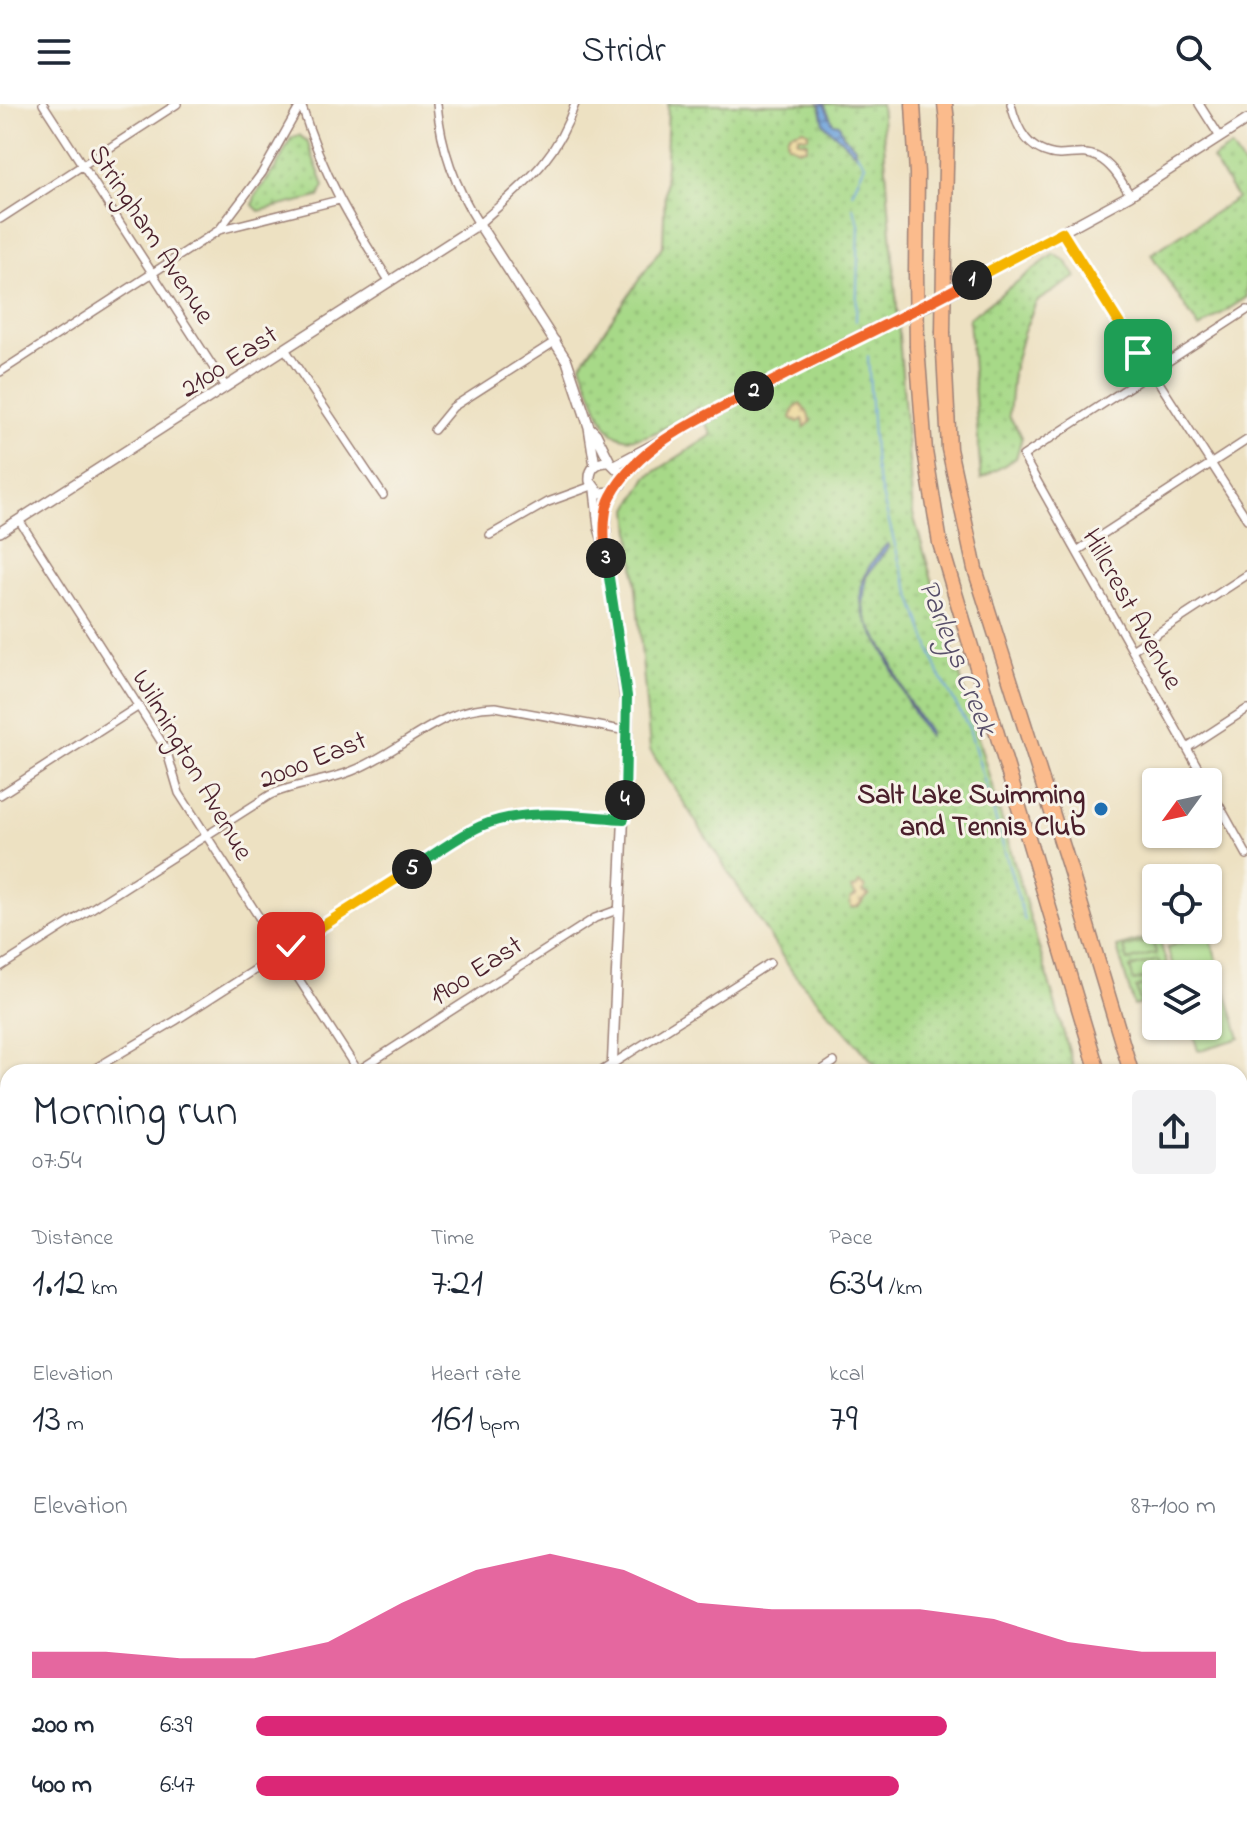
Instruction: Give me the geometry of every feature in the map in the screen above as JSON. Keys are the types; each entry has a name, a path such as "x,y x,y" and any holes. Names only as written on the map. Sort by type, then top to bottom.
{"highway":[{"path":"913,104 917,174 917,347 925,451 940,543 1096,1064"},
{"path":"945,104 943,333 949,449 975,569 1129,1064"}],"street":[{"name":"Stringham Avenue","path":"43,104 226,387"},
{"path":"0,219 177,104"},
{"path":"301,104 319,157 339,200 390,282"},
{"path":"219,230 262,173 301,104"},
{"path":"437,104 442,138 457,185 556,341 571,370 589,427 595,466 590,475 605,548 627,696 612,1064"},
{"path":"479,224 535,174 562,135 575,104"},
{"path":"1011,104 1016,123 1032,145 1044,152 1096,156 1116,173 1130,195"},
{"path":"1199,104 1220,137"},
{"path":"595,466 612,464 657,444 871,330 929,305 1130,195 1247,120"},
{"path":"0,372 219,230 339,200"},
{"name":"2100 East","path":"0,532 479,224"},
{"path":"1062,232 1247,519"},
{"path":"1151,373 1247,310"},
{"path":"434,430 453,407 556,341"},
{"path":"285,349 383,495"},
{"name":"Hillcrest Avenue","path":"1151,373 1023,456 1198,768"},
{"path":"589,427 621,478"},
{"path":"1077,551 1247,440"},
{"path":"490,535 548,502 593,488 604,494 612,492 618,488 621,478 657,444"},
{"path":"605,548 607,507 612,492"},
{"name":"Wilmington Avenue","path":"19,520 166,749 177,789 353,1064"},
{"path":"1132,650 1247,575"},
{"path":"0,795 139,706"},
{"name":"2000 East","path":"0,967 270,795 296,784 352,771 421,730 475,708 509,708 627,731"},
{"path":"1187,748 1247,709"},
{"name":"Hillcrest Avenue","path":"1222,808 1244,844 1247,855"},
{"path":"102,1064 483,825 533,814 624,819"},
{"name":"1900 East","path":"368,1064 595,918 620,909"},
{"path":"618,1064 770,963"}],"green space":[{"path":"668,104 881,104 913,514 1073,1064 875,1064 793,973 650,750 629,509 647,477 712,435 698,407 653,433 641,437 617,436 600,414 581,364 663,245"},
{"path":"299,135 307,141 324,186 319,197 259,211 253,205 255,196 277,166 291,138"},
{"path":"1231,147 1247,171 1247,297 1199,328 1151,254 1237,198 1212,159"},
{"path":"1054,254 1066,261 1076,277 1036,302 1013,371 1009,416 1022,437 1016,458 981,479 969,318"},
{"path":"1142,940 1142,944 1161,944 1166,960 1142,960 1142,1004 1134,1006 1117,947"},
{"path":"1142,943 1153,944 1156,953 1128,961 1124,948"},
{"path":"1212,944 1217,960 1171,960 1167,947"},
{"path":"1142,965 1142,979 1134,981 1130,968"},
{"path":"1222,978 1240,1038 1198,1051 1195,1040 1222,1040"},
{"path":"1142,986 1142,1000 1140,1001 1136,988"}],"sand":[{"path":"804,129 808,137 799,136 797,139 807,142 806,148 799,149 788,144 790,133"},
{"path":"800,404 811,422 805,427 803,419 798,422 791,418"},
{"path":"859,883 865,887 863,892 869,895 857,907 851,907 850,899 856,896 851,889"}],"water":[{"path":"820,104 824,104 833,123 839,124 843,135 855,147 855,153 824,124"},
{"path":"887,544 889,546 866,577 863,606 867,621 888,655 906,697 928,736 910,706 868,624 862,609 864,578"}],"waterway":[{"name":"Parleys Creek","path":"852,193 865,164 856,152"},
{"name":"Parleys Creek","path":"853,208 859,223 856,321"},
{"name":"Parleys Creek","path":"868,356 875,468 900,564 938,672 969,728 1025,921"}],"place":[{"name":"Salt Lake Swimming and Tennis Club","path":"1101,809"}],"route":[{"path":"291,946 483,825 533,814 624,819 628,708 605,548 607,507 612,492 621,484 621,478 657,444 871,330 929,305 1062,232 1138,353"}]}
